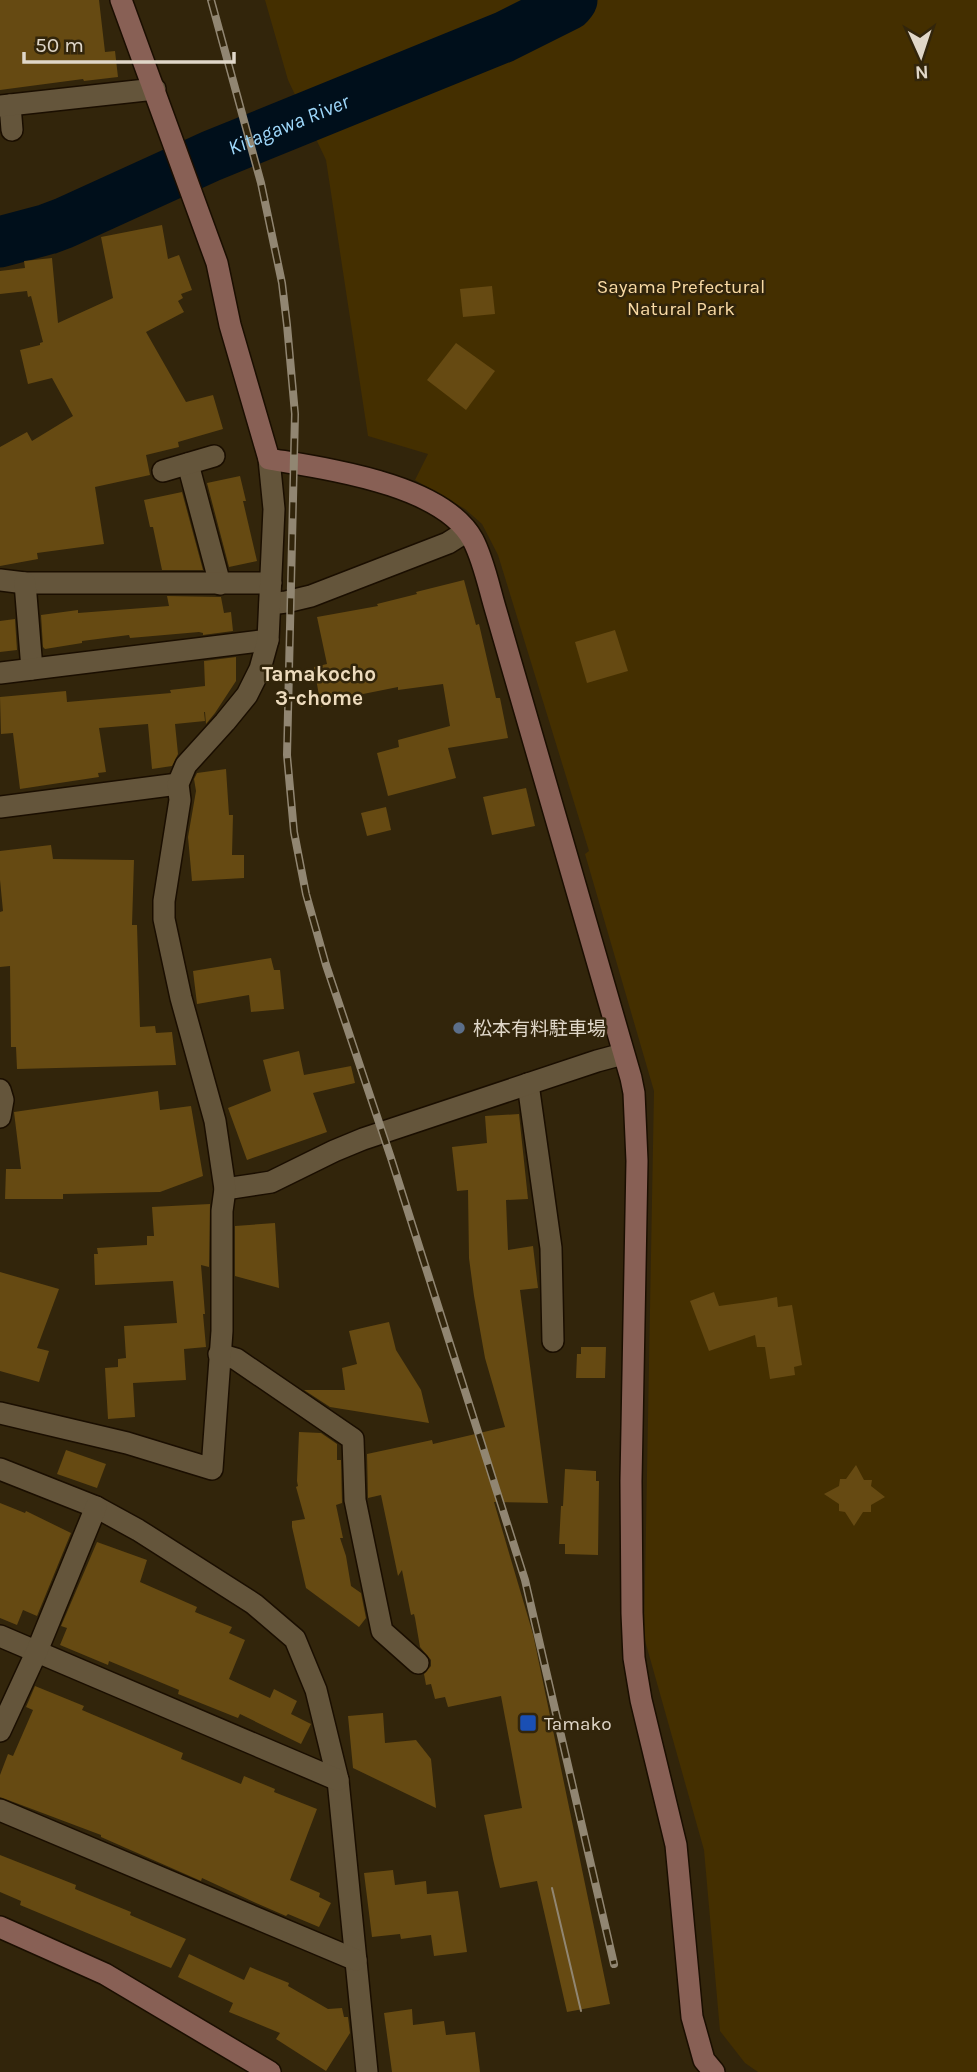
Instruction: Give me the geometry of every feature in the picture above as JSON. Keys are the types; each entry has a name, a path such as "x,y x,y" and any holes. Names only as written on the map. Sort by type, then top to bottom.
{"street":[{"path":"0,1413 127,1443 212,1469 222,1331 222,1211 225,1189 215,1121 181,998 164,919 164,901 180,800 178,784 186,765 247,695 260,669 268,640 274,509 269,459 230,324 217,263 121,0"},
{"path":"12,130 5,106 155,89"},
{"path":"163,471 214,456"},
{"path":"269,459 327,469 417,494 444,508 472,539 493,600 634,1093 637,1161 631,1481 634,1658 641,1700 676,1846 692,2017 704,2060 714,2072"},
{"path":"188,464 220,584"},
{"path":"0,580 25,583 220,584 271,594 286,602 311,596 447,543 467,531"},
{"path":"25,583 32,669"},
{"path":"0,673 268,640"},
{"path":"0,807 178,784"},
{"path":"225,1189 271,1182 363,1139 623,1054"},
{"path":"528,1084 551,1248 553,1341"},
{"path":"0,1090 3,1100 0,1117"},
{"path":"219,1354 236,1359 353,1439 355,1500 382,1631 418,1663"},
{"path":"0,1469 96,1507 149,1537 254,1604 295,1639 316,1690 338,1780 367,2072"},
{"path":"0,1731 37,1651 96,1507"},
{"path":"0,1636 338,1780"},
{"path":"0,1810 356,1960"},
{"path":"0,1927 105,1974 270,2072"}],"green space":[{"name":"Sayama Prefectural Natural Park","path":"265,0 977,0 977,2072 758,2072 745,2063 720,2031 704,1850 644,1637 654,1091 585,854 589,851 498,555 482,524 465,509 415,480 428,454 368,436 326,160 288,80"}],"building":[{"path":"0,0 99,0 105,52 115,51 118,77 0,90"},
{"path":"162,225 168,259 179,255 192,290 181,294 183,298 178,301 184,312 146,332 186,402 213,395 223,429 178,442 179,447 146,455 150,475 95,487 104,544 37,553 38,559 0,566 0,447 27,432 32,441 73,416 52,378 28,384 20,350 43,342 31,296 28,297 27,291 0,294 0,271 25,268 24,261 52,258 58,323 113,298 101,237"},
{"path":"492,286 495,314 463,317 460,289"},
{"path":"456,343 495,371 466,410 427,380"},
{"path":"240,476 257,561 229,567 207,483"},
{"path":"182,492 203,570 162,570 153,527 150,527 144,500"},
{"path":"464,580 476,625 479,624 496,698 500,698 508,738 448,748 456,778 388,796 377,753 399,747 398,740 450,726 443,684 398,690 398,687 348,697 349,701 321,707 314,667 327,664 317,617 378,606 377,604 417,594 416,592"},
{"path":"167,596 221,597 224,613 231,612 233,631 130,638 129,635 45,649 43,647 41,615 78,610 78,613 169,606"},
{"path":"15,619 17,650 0,652 0,621"},
{"path":"615,630 628,671 587,683 575,642"},
{"path":"236,657 236,681 206,724 204,712 205,721 175,724 178,754 172,766 152,769 148,724 99,728 106,772 98,773 99,777 20,789 13,733 1,734 0,697 66,691 67,702 171,693 170,690 205,686 204,661"},
{"path":"226,769 229,815 233,815 232,855 244,855 244,878 192,881 188,837 196,791 194,779 197,773"},
{"path":"526,788 535,826 492,835 483,797"},
{"path":"386,807 391,830 367,836 361,813"},
{"path":"51,845 53,859 134,860 132,925 137,925 140,1027 155,1026 156,1033 172,1032 176,1065 17,1069 16,1047 11,1047 10,966 0,967 0,912 3,911 0,851"},
{"path":"271,958 274,970 280,970 284,1009 251,1012 249,995 197,1004 193,971"},
{"path":"299,1051 304,1075 351,1066 355,1083 313,1093 327,1132 247,1160 228,1108 271,1091 263,1060"},
{"path":"158,1091 160,1110 191,1106 203,1176 160,1192 63,1194 63,1199 5,1199 6,1169 21,1169 14,1112"},
{"path":"519,1114 528,1199 506,1200 508,1250 533,1246 538,1288 520,1290 548,1503 494,1502 533,1634 610,2004 567,2012 537,1881 500,1888 493,1859 484,1815 522,1808 501,1696 448,1707 445,1697 435,1699 431,1684 426,1685 424,1674 431,1666 431,1660 420,1647 402,1570 398,1576 381,1495 368,1498 367,1454 432,1440 433,1444 505,1427 485,1358 474,1296 469,1258 468,1190 457,1191 452,1147 487,1143 485,1116"},
{"path":"210,1204 209,1267 201,1265 206,1347 184,1349 186,1380 133,1383 135,1417 108,1419 105,1368 118,1367 118,1359 126,1358 124,1326 177,1323 173,1281 95,1285 94,1254 98,1254 97,1248 147,1245 147,1236 154,1236 152,1207"},
{"path":"275,1223 279,1288 235,1276 235,1226"},
{"path":"0,1272 59,1289 37,1348 49,1351 39,1382 0,1371"},
{"path":"714,1292 719,1306 777,1297 778,1307 792,1305 802,1365 794,1367 795,1375 770,1379 765,1347 757,1347 755,1335 709,1351 690,1301"},
{"path":"389,1322 396,1350 421,1390 429,1423 330,1407 304,1390 345,1390 342,1368 357,1364 349,1331"},
{"path":"581,1347 606,1347 605,1378 576,1378 577,1354 581,1354"},
{"path":"299,1432 321,1433 337,1444 337,1460 341,1460 342,1503 336,1505 351,1586 361,1593 366,1618 359,1627 306,1588 292,1527 292,1521 305,1519 296,1487"},
{"path":"66,1450 106,1464 97,1488 57,1474"},
{"path":"856,1465 864,1480 872,1480 871,1486 885,1497 871,1505 871,1512 863,1512 854,1526 845,1512 839,1511 839,1504 824,1494 839,1486 840,1479 846,1479"},
{"path":"565,1469 596,1471 596,1481 599,1481 598,1555 565,1554 565,1544 559,1544"},
{"path":"0,1503 25,1513 26,1511 71,1533 37,1616 23,1610 17,1625 0,1618"},
{"path":"97,1542 147,1560 140,1582 197,1607 195,1612 232,1627 229,1633 245,1640 229,1679 270,1698 274,1689 297,1701 291,1714 311,1724 301,1744 240,1714 238,1718 178,1694 179,1690 109,1661 108,1665 60,1645 67,1628 61,1626"},
{"path":"35,1686 84,1706 82,1710 183,1753 181,1759 241,1784 244,1776 275,1789 274,1792 317,1809 290,1880 320,1893 319,1897 331,1903 319,1927 288,1914 286,1916 202,1878 201,1881 101,1835 0,1797 0,1775 8,1754 13,1756 33,1710 26,1707"},
{"path":"383,1713 385,1743 416,1740 431,1759 436,1808 353,1768 348,1716"},
{"path":"0,1855 76,1885 75,1889 186,1939 171,1968 20,1905 21,1901 0,1892"},
{"path":"393,1870 395,1885 426,1881 427,1894 458,1891 467,1952 434,1956 431,1935 401,1939 400,1934 372,1937 364,1873"},
{"path":"189,1954 244,1980 250,1967 289,1983 288,1986 328,2009 342,2008 344,2017 348,2017 350,2033 326,2071 276,2039 280,2033 229,2012 233,2003 178,1977"},
{"path":"412,2009 413,2025 444,2021 446,2035 475,2032 480,2072 392,2072 384,2013"}],"waterway":[{"name":"Kitagawa River","path":"0,242 64,223 211,156 504,37 568,5 572,0"}],"tram line":[{"path":"552,1888 581,2011"}],"railway":[{"path":"211,0 261,183 282,283 287,325 295,414 287,755 294,832 306,894 326,965 391,1158 525,1580 614,1964"}],"place":[{"name":"松本有料駐車場","path":"459,1028"},
{"name":"Tamako","path":"528,1723"}],"district":[{"name":"Tamakocho 3-chome","path":"319,686"}]}
